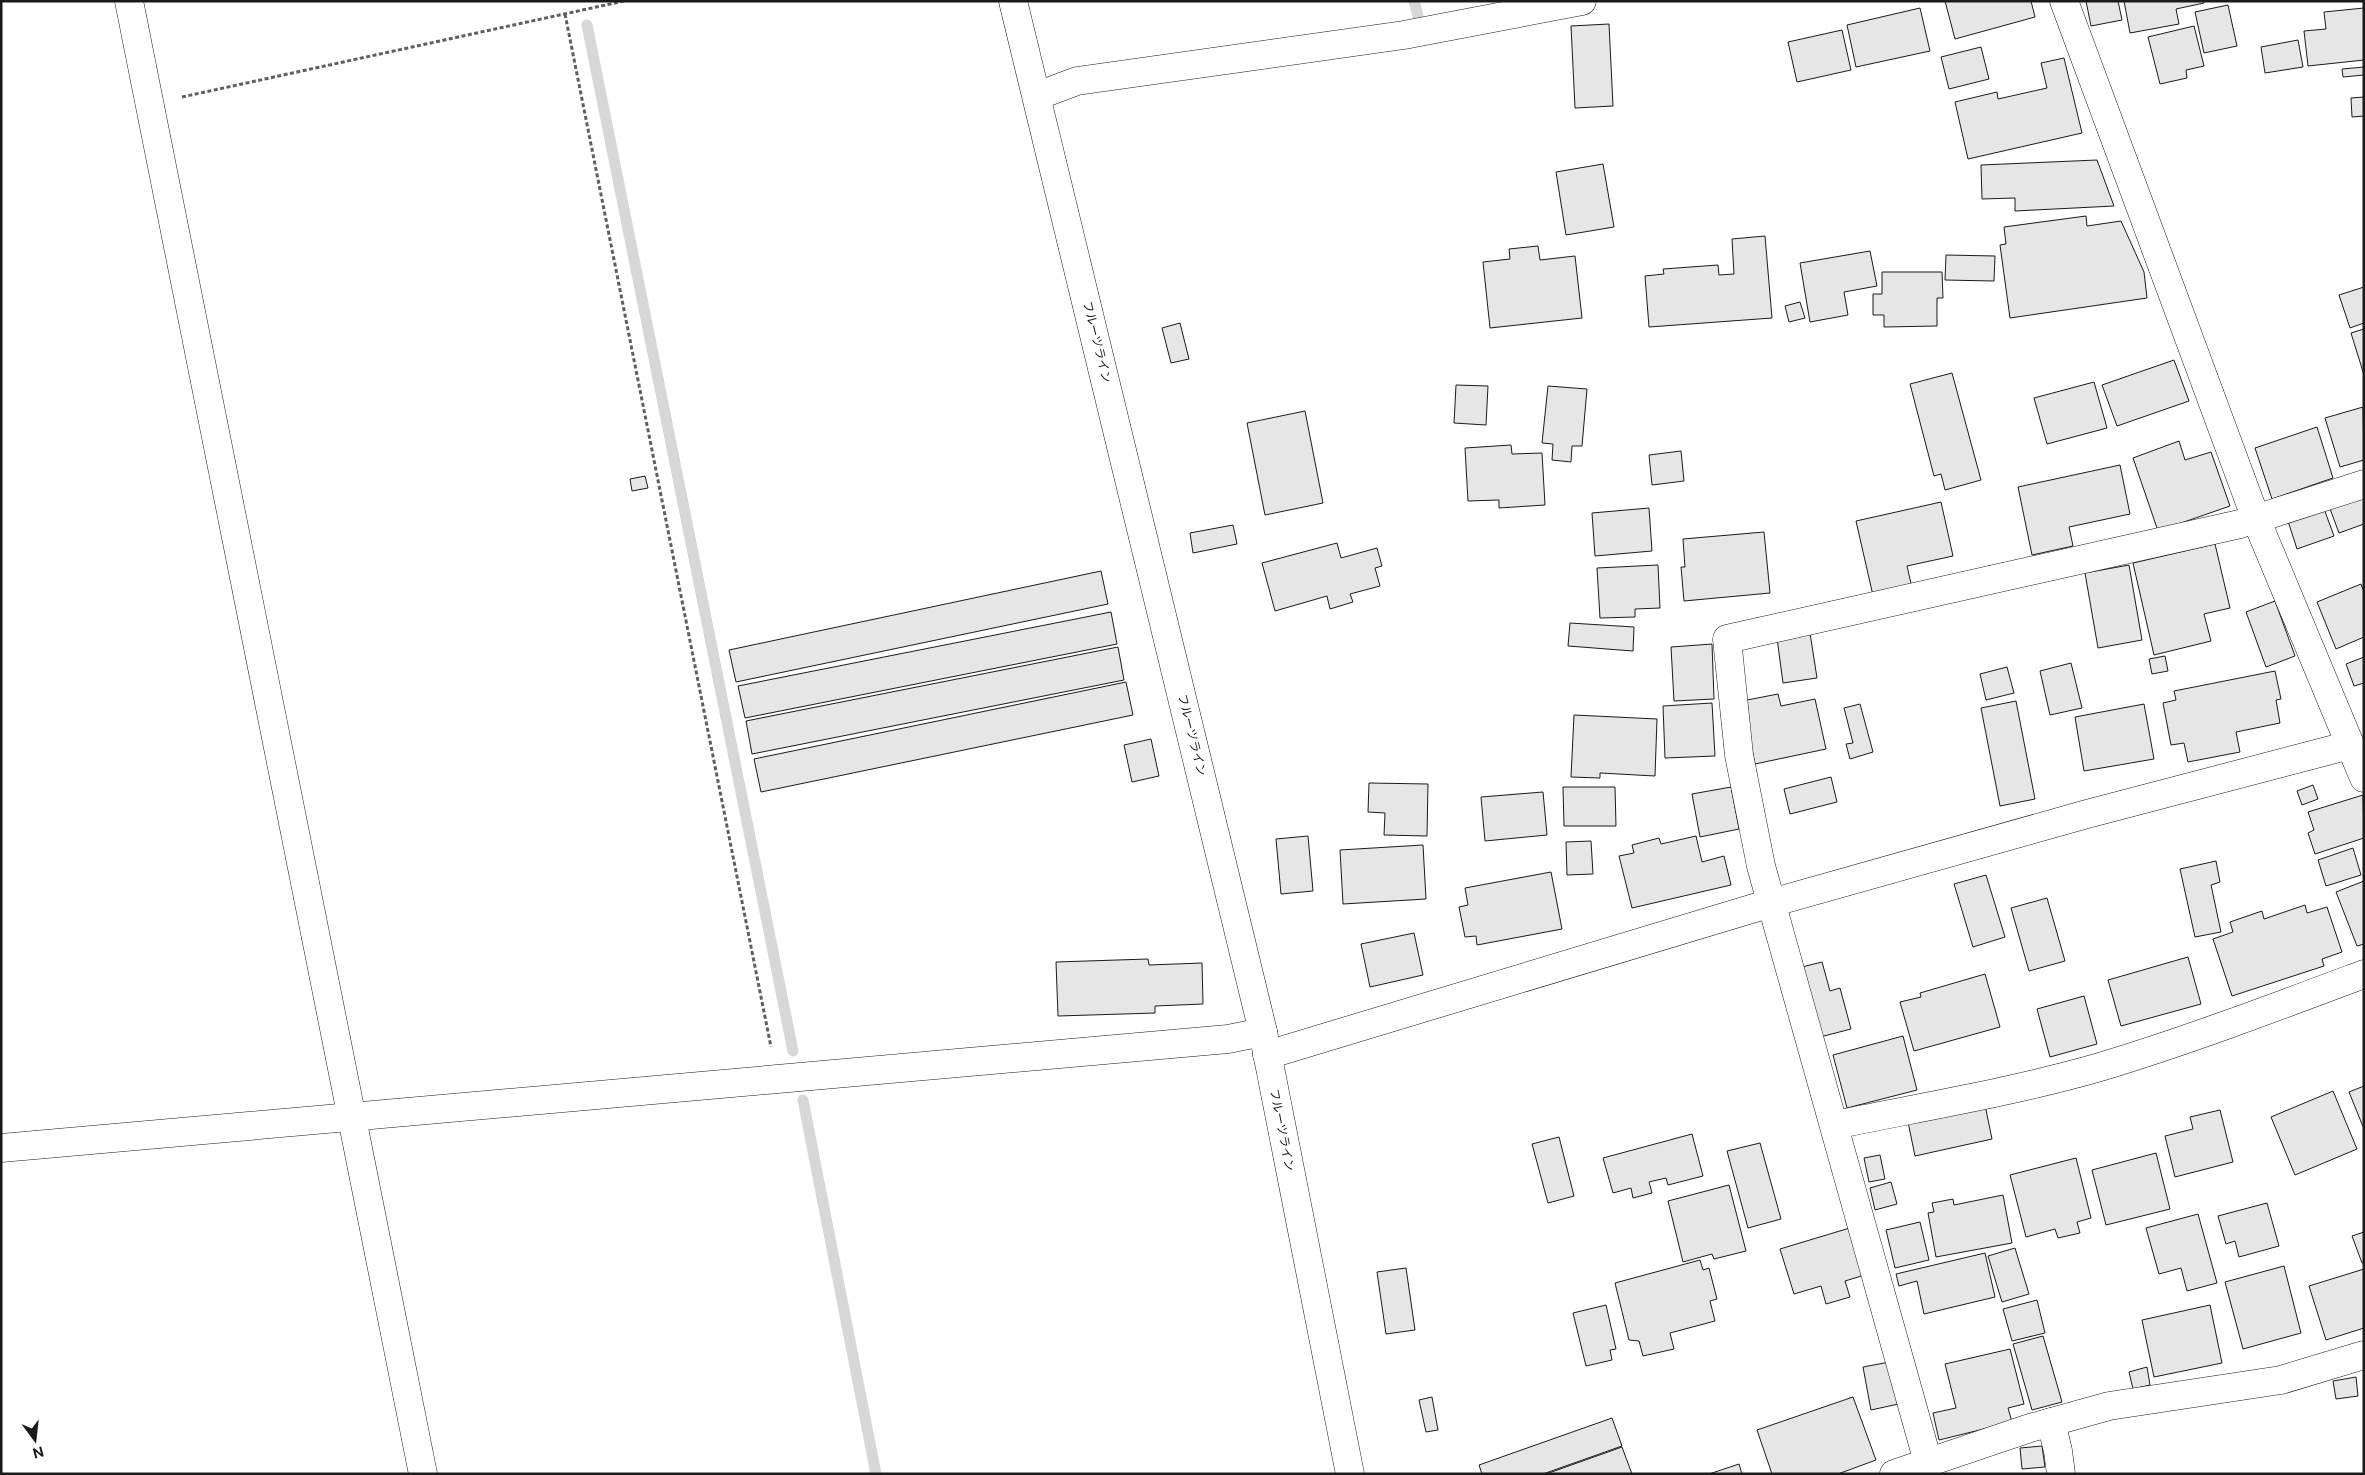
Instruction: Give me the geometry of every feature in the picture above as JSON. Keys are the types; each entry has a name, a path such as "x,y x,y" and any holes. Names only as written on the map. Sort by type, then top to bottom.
{"street":[{"path":"128,1 423,1474"},
{"name":"フルーツライン","path":"1014,1 1265,1043 1350,1474"},
{"path":"1037,96 1077,81 1404,35 1582,1"},
{"path":"2064,1 2256,519 2364,778"},
{"path":"1928,1462 1761,866 1739,755 1727,639 2256,519 2364,484"},
{"path":"1,1148 1228,1039 1265,1043 2078,817 2350,745"},
{"path":"1834,1125 1997,1092 2099,1067 2223,1026 2364,974"},
{"path":"1894,1474 2051,1422 2138,1400 2281,1380 2364,1355"},
{"path":"2051,1422 2061,1474"}],"path":[{"path":"149,104 624,1"},
{"path":"565,14 777,1079"}],"building":[{"path":"1945,1 2031,1 2035,17 1955,39"},
{"path":"2086,1 2118,1 2122,20 2091,26"},
{"path":"2124,1 2204,1 2204,3 2176,9 2179,24 2130,33"},
{"path":"2228,5 2237,46 2204,53 2195,12"},
{"path":"1920,8 1930,51 1856,67 1847,25"},
{"path":"2364,8 2364,60 2308,66 2304,31 2326,29 2324,12"},
{"path":"1609,24 1613,106 1575,108 1571,26"},
{"path":"2194,26 2204,66 2186,70 2187,78 2160,84 2148,37"},
{"path":"1842,30 1851,70 1797,82 1788,42"},
{"path":"2298,40 2303,67 2265,73 2261,47"},
{"path":"1981,47 1989,79 1949,89 1941,57"},
{"path":"2064,58 2082,133 1968,159 1955,102 1997,92 1998,99 2047,88 2041,63"},
{"path":"2364,67 2364,75 2343,77 2342,69"},
{"path":"2364,97 2364,116 2352,117 2351,98"},
{"path":"2097,160 2114,206 2015,211 2015,198 1982,199 1981,165"},
{"path":"1603,164 1614,227 1566,235 1556,172"},
{"path":"2086,216 2087,226 2121,221 2144,272 2147,298 2010,318 2000,245 2006,244 2004,227"},
{"path":"1765,236 1772,318 1649,327 1645,276 1664,274 1663,269 1718,265 1719,275 1734,274 1732,239"},
{"path":"1538,246 1540,260 1575,256 1582,318 1490,328 1483,262 1510,259 1509,249"},
{"path":"1870,251 1877,286 1844,292 1848,315 1810,322 1800,263"},
{"path":"1946,255 1995,256 1994,281 1945,280"},
{"path":"1882,272 1942,272 1943,298 1937,298 1937,326 1884,327 1884,315 1873,315 1873,294 1882,294"},
{"path":"2364,287 2364,323 2350,328 2339,295"},
{"path":"1800,302 1805,318 1789,322 1785,306"},
{"path":"1180,323 1189,359 1171,363 1162,328"},
{"path":"2364,329 2364,375 2351,333"},
{"path":"2174,360 2189,401 2117,426 2102,385"},
{"path":"1952,373 1981,480 1945,490 1941,474 1934,476 1910,384"},
{"path":"2094,382 2107,428 2047,444 2034,398"},
{"path":"1456,385 1488,386 1486,425 1454,423"},
{"path":"1548,386 1587,389 1582,446 1572,446 1571,462 1552,460 1553,444 1542,443"},
{"path":"2363,407 2364,460 2340,467 2325,418"},
{"path":"1305,411 1323,503 1265,515 1247,423"},
{"path":"2317,427 2333,478 2272,499 2255,448"},
{"path":"2179,441 2185,460 2211,452 2230,506 2158,531 2133,458"},
{"path":"1511,445 1512,454 1542,453 1545,505 1499,508 1499,500 1468,501 1465,448"},
{"path":"1681,451 1684,481 1652,485 1649,455"},
{"path":"2120,465 2130,514 2069,527 2073,546 2032,555 2018,487"},
{"path":"645,476 648,488 632,491 630,479"},
{"path":"2364,494 2364,524 2339,533 2329,506"},
{"path":"1941,502 1953,556 1907,566 1913,592 1874,600 1856,521"},
{"path":"2323,506 2334,536 2297,549 2287,518"},
{"path":"1649,508 1652,551 1595,556 1592,513"},
{"path":"1233,525 1237,544 1193,553 1190,533"},
{"path":"1764,532 1770,593 1684,601 1681,567 1685,567 1683,539"},
{"path":"1337,543 1341,558 1377,548 1382,566 1375,568 1380,586 1350,594 1353,602 1330,609 1327,596 1275,611 1262,563"},
{"path":"2215,544 2230,608 2204,614 2211,641 2154,655 2133,563"},
{"path":"1658,565 1660,608 1635,609 1635,617 1600,618 1597,568"},
{"path":"2129,565 2142,640 2098,648 2085,573"},
{"path":"1101,571 1108,604 736,682 729,650"},
{"path":"2361,584 2364,592 2364,637 2336,649 2317,602"},
{"path":"2275,601 2295,656 2266,667 2246,612"},
{"path":"1111,612 1117,644 745,718 738,686"},
{"path":"1570,623 1634,627 1633,651 1568,646"},
{"path":"1810,633 1817,678 1783,683 1777,638"},
{"path":"1712,644 1714,699 1674,701 1671,647"},
{"path":"1118,647 1124,680 752,754 746,721"},
{"path":"2165,656 2168,671 2152,674 2149,659"},
{"path":"2364,657 2364,683 2354,686 2346,664"},
{"path":"2071,663 2082,708 2050,715 2040,671"},
{"path":"2007,667 2014,693 1986,700 1980,674"},
{"path":"2275,671 2281,699 2276,700 2280,723 2236,732 2240,752 2188,762 2184,743 2171,745 2163,703 2176,700 2174,691"},
{"path":"1126,682 1133,715 761,792 754,759"},
{"path":"1778,694 1781,706 1815,699 1826,749 1755,764 1742,701"},
{"path":"2016,701 2035,799 2000,806 1981,708"},
{"path":"1712,703 1715,756 1665,758 1663,706"},
{"path":"1860,704 1873,752 1850,759 1846,744 1853,743 1844,708"},
{"path":"2144,704 2154,759 2084,771 2075,717"},
{"path":"1574,715 1657,719 1655,776 1600,773 1600,778 1571,777"},
{"path":"1151,739 1159,776 1132,782 1124,745"},
{"path":"1831,777 1837,802 1790,814 1784,789"},
{"path":"1369,783 1428,784 1427,836 1384,835 1385,813 1368,812"},
{"path":"2313,785 2318,799 2302,805 2297,791"},
{"path":"1563,787 1615,787 1616,826 1564,826"},
{"path":"1731,787 1739,829 1700,837 1692,794"},
{"path":"1543,792 1547,835 1485,841 1481,797"},
{"path":"2363,795 2364,838 2315,854 2308,833 2314,830 2308,812"},
{"path":"1308,836 1313,891 1281,894 1276,839"},
{"path":"1696,836 1702,862 1724,856 1731,885 1632,908 1619,856 1634,853 1632,845 1659,838 1661,844"},
{"path":"1591,841 1593,874 1567,875 1566,842"},
{"path":"1423,845 1426,899 1343,904 1340,850"},
{"path":"2353,848 2361,875 2326,886 2318,860"},
{"path":"2216,861 2220,882 2211,885 2221,932 2195,937 2180,869"},
{"path":"1551,872 1562,929 1477,945 1476,936 1465,937 1459,907 1468,905 1465,888"},
{"path":"1986,875 2005,937 1973,947 1954,884"},
{"path":"2364,881 2364,944 2357,946 2336,892"},
{"path":"2047,898 2065,961 2029,971 2011,908"},
{"path":"2305,905 2307,913 2327,907 2342,952 2322,959 2324,966 2232,996 2213,939 2233,932 2230,922 2262,911 2264,919"},
{"path":"1414,933 1423,975 1370,987 1361,944"},
{"path":"2188,957 2201,1004 2121,1026 2108,980"},
{"path":"1148,959 1149,965 1202,963 1203,1004 1155,1006 1155,1013 1058,1016 1056,962"},
{"path":"1822,962 1830,991 1840,988 1851,1029 1820,1037 1802,967"},
{"path":"1985,974 2000,1027 1914,1051 1900,1002 1921,997 1920,993"},
{"path":"2084,996 2097,1044 2050,1057 2037,1009"},
{"path":"1903,1036 1917,1090 1847,1108 1833,1055"},
{"path":"2364,1086 2364,1129 2349,1092"},
{"path":"2333,1091 2357,1149 2295,1175 2271,1117"},
{"path":"1985,1105 1992,1139 1915,1156 1908,1122"},
{"path":"2220,1110 2233,1162 2175,1177 2165,1136 2193,1129 2190,1117"},
{"path":"1692,1134 1703,1176 1668,1185 1666,1178 1649,1182 1652,1193 1633,1198 1631,1188 1613,1193 1603,1158"},
{"path":"1559,1137 1574,1196 1548,1203 1532,1144"},
{"path":"1760,1143 1781,1219 1748,1228 1727,1151"},
{"path":"2156,1153 2170,1209 2106,1225 2092,1170"},
{"path":"1880,1155 1885,1179 1869,1182 1864,1158"},
{"path":"2076,1158 2091,1218 2077,1222 2080,1233 2058,1238 2055,1229 2026,1237 2010,1175"},
{"path":"1891,1182 1897,1204 1875,1210 1870,1188"},
{"path":"1729,1185 1746,1251 1714,1259 1712,1254 1683,1262 1668,1201"},
{"path":"2003,1195 2012,1243 1936,1257 1928,1213 1934,1212 1932,1203 1953,1199 1954,1205"},
{"path":"2267,1203 2279,1246 2239,1257 2235,1241 2226,1244 2218,1216"},
{"path":"2198,1214 2217,1283 2187,1291 2181,1268 2159,1274 2146,1228"},
{"path":"1920,1222 1929,1260 1895,1268 1886,1230"},
{"path":"1853,1227 1868,1274 1845,1281 1850,1297 1826,1304 1821,1286 1794,1294 1780,1249"},
{"path":"2364,1232 2364,1263 2362,1263 2352,1236"},
{"path":"2015,1248 2029,1294 2002,1302 1988,1256"},
{"path":"1985,1253 1995,1297 1924,1314 1917,1281 1899,1286 1896,1274"},
{"path":"1700,1260 1703,1270 1709,1268 1717,1299 1710,1301 1715,1321 1670,1333 1674,1349 1643,1356 1639,1341 1629,1340 1615,1283"},
{"path":"2284,1266 2301,1333 2243,1349 2225,1282"},
{"path":"1406,1268 1415,1330 1386,1334 1377,1272"},
{"path":"2364,1269 2364,1328 2326,1340 2309,1286"},
{"path":"2037,1300 2045,1333 2012,1341 2003,1309"},
{"path":"1606,1305 1616,1349 1610,1350 1612,1360 1586,1366 1573,1313"},
{"path":"2210,1305 2222,1363 2154,1377 2142,1320"},
{"path":"2043,1336 2062,1402 2032,1410 2013,1344"},
{"path":"2010,1349 2024,1404 2008,1408 2012,1422 1939,1440 1933,1413 1956,1408 1945,1364"},
{"path":"1895,1361 1903,1403 1871,1410 1863,1367"},
{"path":"2147,1367 2150,1385 2133,1389 2129,1372"},
{"path":"2356,1377 2358,1396 2336,1399 2333,1381"},
{"path":"1432,1397 1438,1430 1426,1432 1419,1400"},
{"path":"1853,1397 1876,1460 1838,1474 1772,1474 1757,1430"},
{"path":"1612,1418 1622,1446 1543,1474 1482,1474 1479,1465"},
{"path":"2042,1446 2045,1467 2022,1469 2020,1448"},
{"path":"1622,1447 1632,1474 1546,1474"},
{"path":"1739,1464 1742,1474 1709,1474"}],"waterway":[{"path":"1414,1 1418,16"},
{"path":"587,25 793,1051"},
{"path":"803,1100 876,1474"}]}
